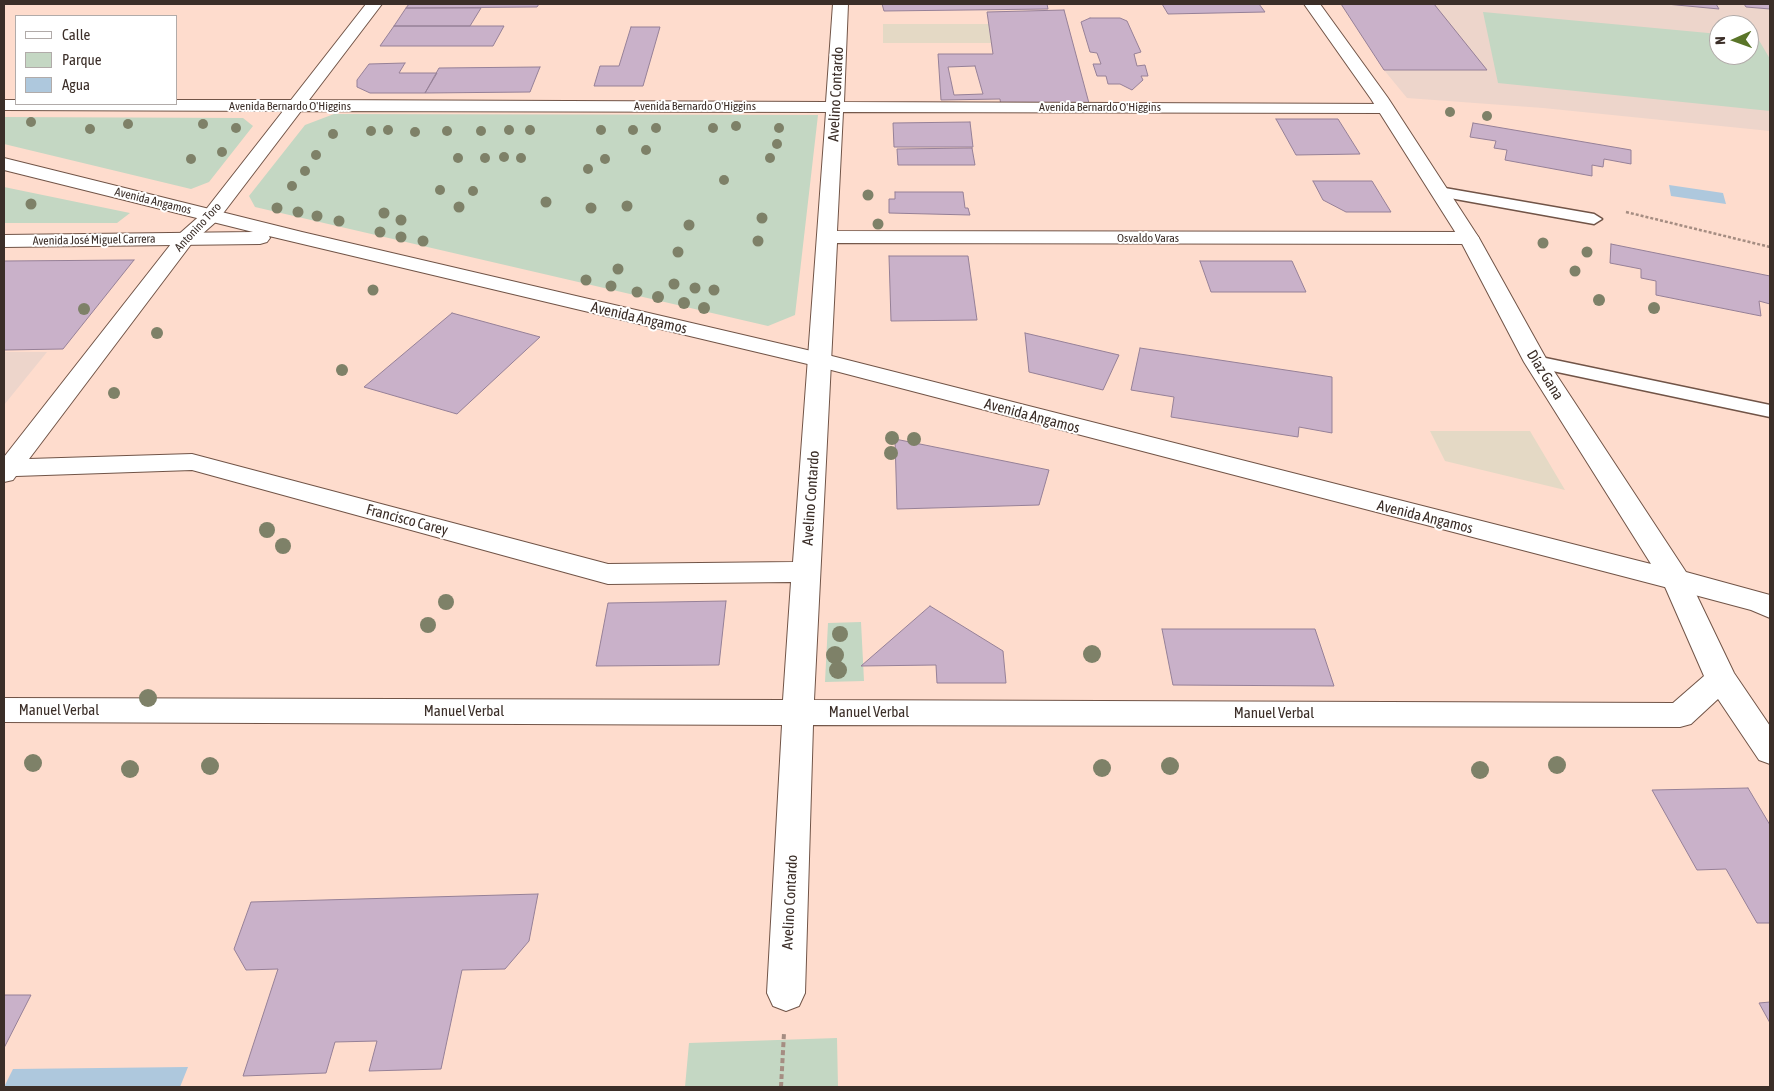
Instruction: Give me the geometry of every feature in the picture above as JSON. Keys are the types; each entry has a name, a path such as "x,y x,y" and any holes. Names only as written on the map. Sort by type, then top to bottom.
{"street":[{"name":"Antonino Toro","path":"6,471 185,239 211,216 374,4"},
{"name":"Avelino Contardo","path":"786,993 806,572 841,4"},
{"name":"Díaz Gana","path":"1312,4 1385,108 1469,238 1536,362 1676,580 1721,679 1770,751"},
{"name":"Avenida Bernardo O'Higgins","path":"4,105 1385,108"},
{"name":"Avenida Angamos","path":"4,164 302,238 820,360 1767,604"},
{"name":"Osvaldo Varas","path":"828,237 1469,238"},
{"name":"Avenida Angamos","path":"185,239 302,238"},
{"name":"Avenida José Miguel Carrera","path":"4,241 185,239"},
{"name":"Francisco Carey","path":"6,471 192,462 608,574 806,572"},
{"name":"Manuel Verbal","path":"4,710 1680,715 1721,679"}],"lane":[{"path":"1439,192 1594,219"},
{"path":"1536,362 1770,411"}],"path":[{"path":"781,1087 786,993"}],"shaded area":[{"path":"1341,4 1770,4 1770,131 1543,108 1407,98 1384,70"},
{"path":"883,24 989,24 991,43 883,43"},
{"path":"4,352 47,352 4,405"},
{"path":"1430,431 1530,431 1565,490 1445,461"}],"green space":[{"path":"1483,12 1709,33 1709,65 1759,65 1759,40 1770,59 1770,111 1498,83"},
{"path":"334,114 818,115 795,315 768,326 255,207 249,196 305,125"},
{"path":"4,117 243,118 253,126 209,182 191,189 4,144"},
{"path":"4,187 130,213 117,223 4,223"},
{"path":"861,622 864,681 825,682 828,623"},
{"path":"837,1038 838,1087 685,1087 689,1043"}],"water":[{"path":"1669,185 1723,193 1726,204 1671,196"},
{"path":"188,1067 180,1087 4,1087 13,1069"}],"building":[{"path":"409,4 539,4 537,7 406,8"},
{"path":"882,4 1047,4 1048,9 884,11"},
{"path":"1162,4 1259,4 1265,12 1168,14"},
{"path":"1341,4 1434,4 1487,70 1384,70"},
{"path":"1666,4 1716,4 1719,9"},
{"path":"1744,4 1770,4 1770,9 1746,7"},
{"path":"406,8 481,8 470,26 394,26"},
{"path":"1064,10 1090,107 1001,107 1000,99 941,100 938,54 993,54 987,12"},
{"path":"1090,18 1120,18 1127,21 1141,52 1134,54 1137,66 1145,65 1148,76 1141,76 1143,80 1132,90 1120,84 1108,84 1106,76 1097,76 1093,64 1101,64 1097,53 1090,52 1081,22"},
{"path":"394,26 504,26 493,46 380,46"},
{"path":"631,27 660,27 643,86 594,86 600,66 619,66"},
{"path":"405,63 399,73 437,73 425,93 370,93 357,87 357,80 369,64"},
{"path":"975,66 983,94 954,95 948,67"},
{"path":"540,67 530,92 425,93 439,68"},
{"path":"1276,119 1338,119 1360,154 1296,155"},
{"path":"970,122 973,147 894,147 893,123"},
{"path":"1473,123 1631,150 1631,164 1604,159 1603,167 1592,165 1592,176 1505,160 1507,150 1494,148 1496,141 1470,137"},
{"path":"972,148 975,165 898,165 897,149"},
{"path":"1313,181 1372,181 1391,212 1346,212 1323,200"},
{"path":"895,192 963,192 965,208 968,208 970,215 889,213 889,199 895,199"},
{"path":"1611,244 1770,276 1770,304 1759,301 1761,316 1656,295 1656,281 1641,278 1641,269 1610,263"},
{"path":"889,256 968,256 977,320 891,321"},
{"path":"134,260 63,349 4,350 4,261"},
{"path":"1200,261 1292,261 1306,292 1211,292"},
{"path":"452,313 540,337 457,414 364,387"},
{"path":"1025,333 1119,355 1103,390 1029,372"},
{"path":"1140,348 1332,377 1332,433 1299,427 1298,437 1171,417 1174,397 1131,390"},
{"path":"895,439 1049,470 1039,505 897,509"},
{"path":"726,601 719,665 596,666 608,603"},
{"path":"930,606 1003,651 1006,683 937,683 936,665 861,666"},
{"path":"1162,629 1315,629 1334,686 1173,685"},
{"path":"1748,788 1770,825 1770,923 1757,923 1726,869 1697,870 1652,790"},
{"path":"538,894 529,941 505,969 462,970 441,1069 369,1071 377,1041 335,1042 326,1073 243,1076 278,969 246,970 234,949 251,902"},
{"path":"4,995 31,995 4,1048"},
{"path":"1770,1002 1770,1023 1759,1003"}]}
